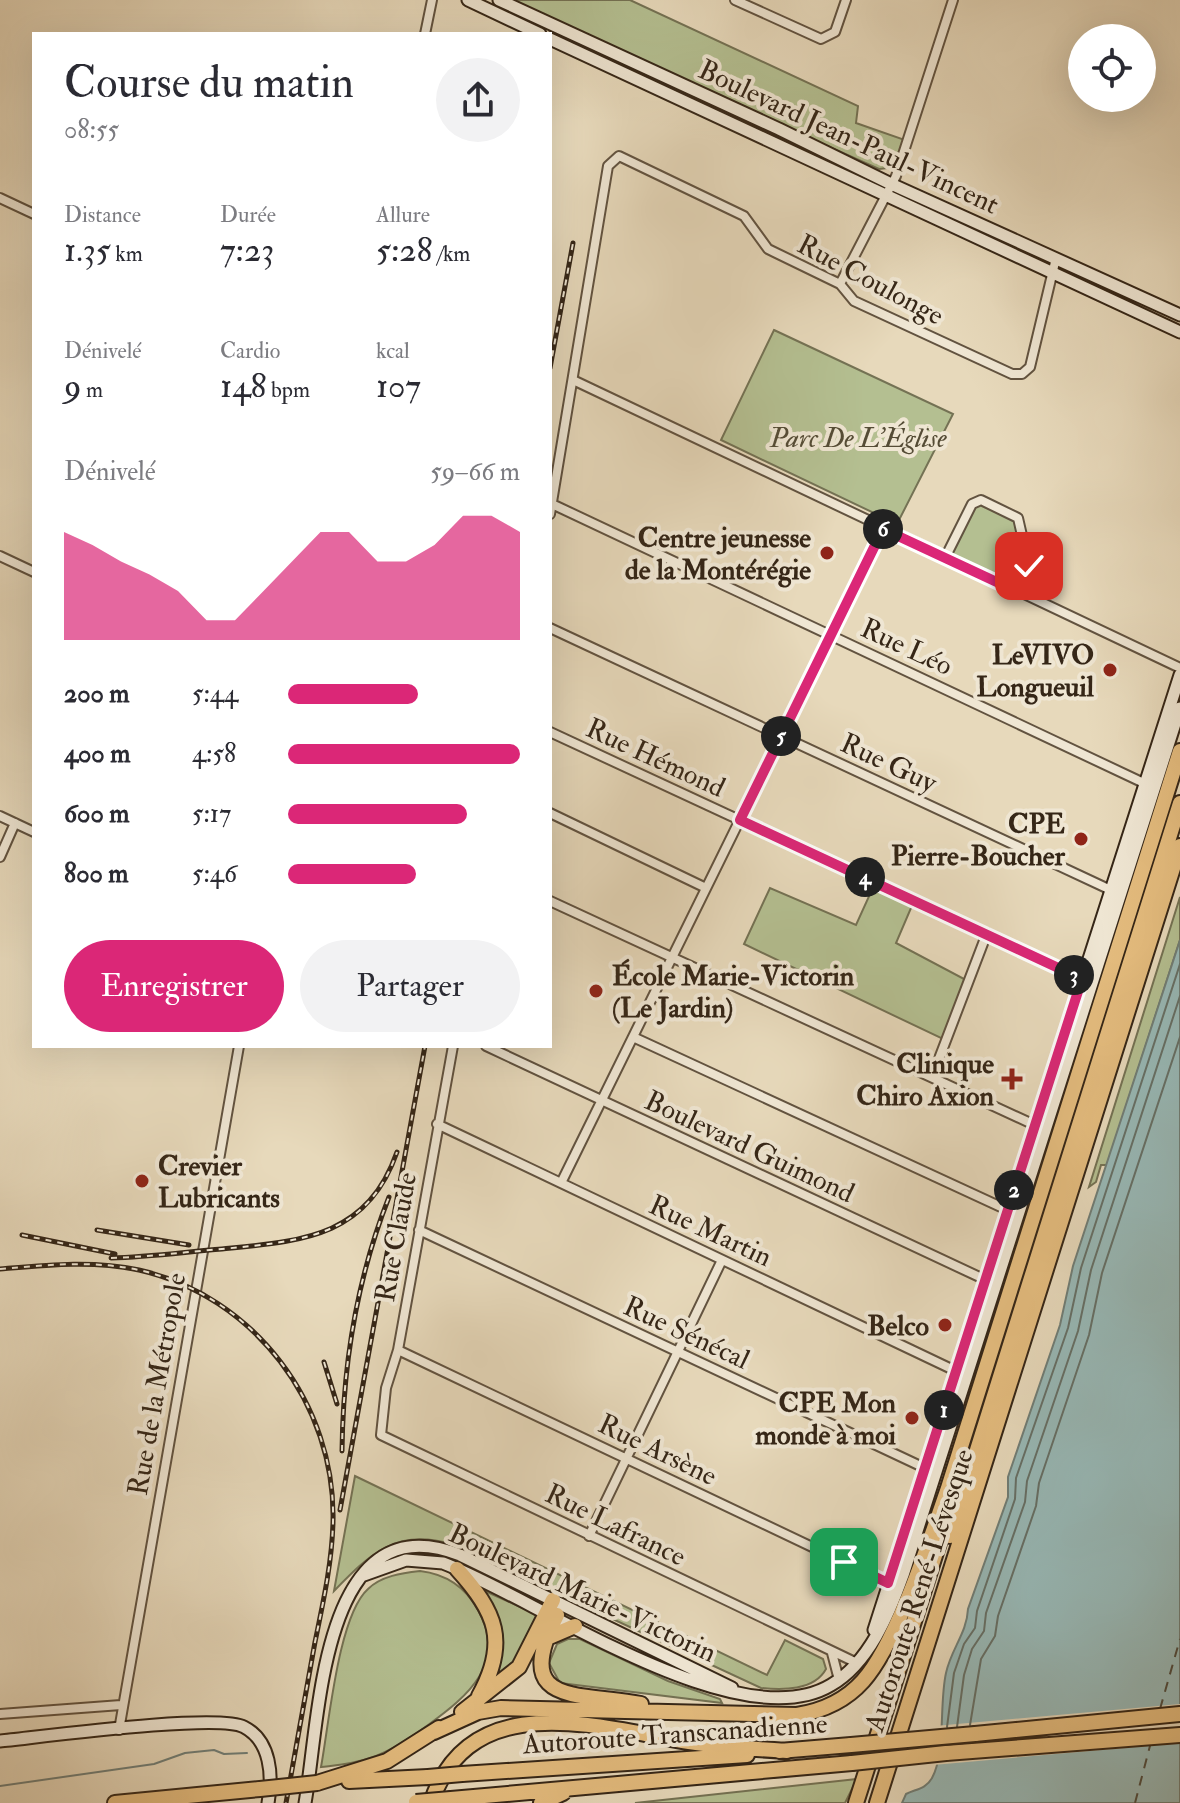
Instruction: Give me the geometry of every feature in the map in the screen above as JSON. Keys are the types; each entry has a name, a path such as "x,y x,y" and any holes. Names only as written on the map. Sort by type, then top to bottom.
{"highway":[{"path":"434,1732 478,1712 501,1708 781,1716 808,1713 847,1695 877,1662 914,1580 948,1488 1180,751"},
{"path":"856,1803 1180,775"},
{"name":"Autoroute René-Lévesque","path":"874,1802 917,1640 1180,803"},
{"name":"Autoroute René-Lévesque","path":"874,1802 1180,846"},
{"path":"457,1569 485,1602 496,1633 494,1664 475,1703"},
{"path":"555,1608 540,1665 545,1680 553,1689 684,1712"},
{"path":"115,1803 317,1783 387,1761 475,1703 519,1667 555,1608"},
{"path":"547,1638 575,1626"},
{"name":"Autoroute Transcanadienne","path":"317,1783 787,1751 1180,1714"},
{"path":"431,1803 443,1778 468,1749 496,1732 531,1722 564,1722 688,1742 787,1751"},
{"name":"Autoroute Transcanadienne","path":"407,1803 1180,1735"},
{"path":"541,1803 575,1789"}],"street":[{"path":"425,32 432,0"},
{"path":"468,0 536,32"},
{"name":"Boulevard Jean-Paul-Vincent","path":"499,0 619,55 888,189 1051,275 1180,332"},
{"path":"735,0 821,39 835,32 846,0"},
{"path":"840,284 888,189 953,0"},
{"name":"Boulevard Jean-Paul-Vincent","path":"552,40 888,189 1056,258 1180,315"},
{"path":"616,69 619,55"},
{"name":"Rue Coulonge","path":"573,380 608,166 619,156 744,216 768,249 840,284 854,301 1012,374 1022,374 1030,367 1056,258"},
{"path":"0,198 32,213"},
{"path":"552,503 573,380 1180,668"},
{"path":"945,558 972,504 981,500 1018,518 1029,566 1016,591"},
{"name":"Rue Léo","path":"552,509 831,635 1150,786"},
{"path":"561,1183 883,529"},
{"path":"0,556 32,571"},
{"name":"Rue Guy","path":"552,629 1116,892"},
{"name":"Boulevard Marie-Victorin","path":"305,1803 335,1624 348,1594 364,1575 387,1554 413,1547 433,1548 464,1557 555,1608 575,1626 693,1683 766,1697 800,1697 839,1680 857,1663 889,1613 893,1585 1150,786 1180,675"},
{"name":"Boulevard Marie-Victorin","path":"1150,786 1180,708"},
{"name":"Rue Hémond","path":"552,733 1087,981"},
{"path":"552,814 706,888"},
{"path":"0,816 32,831"},
{"path":"0,857 15,823"},
{"path":"552,902 1040,1127"},
{"path":"932,1077 987,933"},
{"path":"633,1037 1013,1212"},
{"name":"Rue de la Métropole","path":"119,1730 239,1048"},
{"name":"Rue Claude","path":"381,1435 386,1388 398,1350 453,1048"},
{"name":"Boulevard Guimond","path":"490,1048 991,1282"},
{"name":"Rue Martin","path":"437,1124 961,1373"},
{"name":"Rue Sénécal","path":"419,1230 930,1470"},
{"path":"589,1536 722,1260"},
{"name":"Rue Arsène","path":"398,1350 893,1585"},
{"name":"Rue Lafrance","path":"381,1435 857,1663"},
{"name":"Boulevard Marie-Victorin","path":"364,1575 412,1559 431,1560 555,1608 740,1692"},
{"path":"832,1653 839,1680"},
{"path":"0,1714 121,1705"},
{"path":"0,1741 212,1722 241,1725 254,1735 267,1758 271,1774 268,1803"}],"green space":[{"path":"499,0 630,0 858,106 856,123 905,140 896,167 879,169"},
{"name":"Parc De L'Église","path":"774,330 953,414 897,524 721,440"},
{"path":"981,500 1018,518 1029,566 1016,591 945,558 972,504"},
{"path":"875,883 914,901 896,943 966,980 943,1039 744,944 770,888 856,925"},
{"path":"1180,897 1180,940 1107,1165 1101,1165 1096,1182 1089,1187"},
{"path":"355,1476 767,1675 785,1640 823,1659 826,1669 814,1682 806,1685 788,1689 761,1688 451,1544 432,1540 415,1539 385,1548 334,1591"},
{"path":"420,1571 454,1583 467,1594 478,1610 486,1629 488,1646 486,1662 479,1676 457,1702 400,1744 364,1760 321,1767 342,1646 358,1603 368,1589 379,1581"},
{"path":"485,1591 538,1615 521,1657 495,1681 500,1657 500,1634"},
{"path":"568,1639 580,1639 668,1681 720,1699 722,1703 560,1683 549,1663 557,1644"},
{"path":"857,1779 845,1803 635,1803"}],"water":[{"path":"1180,940 1180,1803 902,1803 906,1794 930,1782 936,1767 948,1664 965,1626 968,1609 1008,1497 1008,1477 1060,1325 1073,1266"}],"pier":[{"path":"1180,1704 1180,1743 933,1765 935,1726"}],"waterway":[{"path":"0,1786 154,1764 185,1753 214,1750 224,1754 247,1753"}],"ferry route":[{"path":"1160,1709 1180,1639"},
{"path":"1135,1803 1151,1742"}],"railway":[{"path":"552,357 573,243"},
{"path":"340,1510 425,1048"},
{"path":"111,1258 278,1243 328,1230 368,1202 384,1181 397,1152"},
{"path":"342,1451 345,1386 354,1321 368,1258 389,1197"},
{"path":"97,1230 189,1245"},
{"path":"22,1235 115,1254"},
{"path":"0,1269 104,1265 139,1270 180,1283 218,1304 252,1330 280,1362 303,1397 320,1436 330,1478 333,1522 327,1583 286,1803"},
{"path":"324,1362 337,1404"}],"place":[{"name":"Centre jeunesse de la Montérégie","path":"827,553"},
{"name":"LeVIVO Longueuil","path":"1110,670"},
{"name":"CPE Pierre-Boucher","path":"1081,839"},
{"name":"École Marie-Victorin (Le Jardin)","path":"596,991"},
{"name":"Clinique Chiro Axion","path":"1012,1079"},
{"name":"Crevier Lubricants","path":"142,1181"},
{"name":"Belco","path":"945,1325"},
{"name":"CPE Mon monde à moi","path":"912,1418"}],"route":[{"path":"844,1562 888,1583 1082,979 740,820 883,529 1016,591 1029,566"}]}
